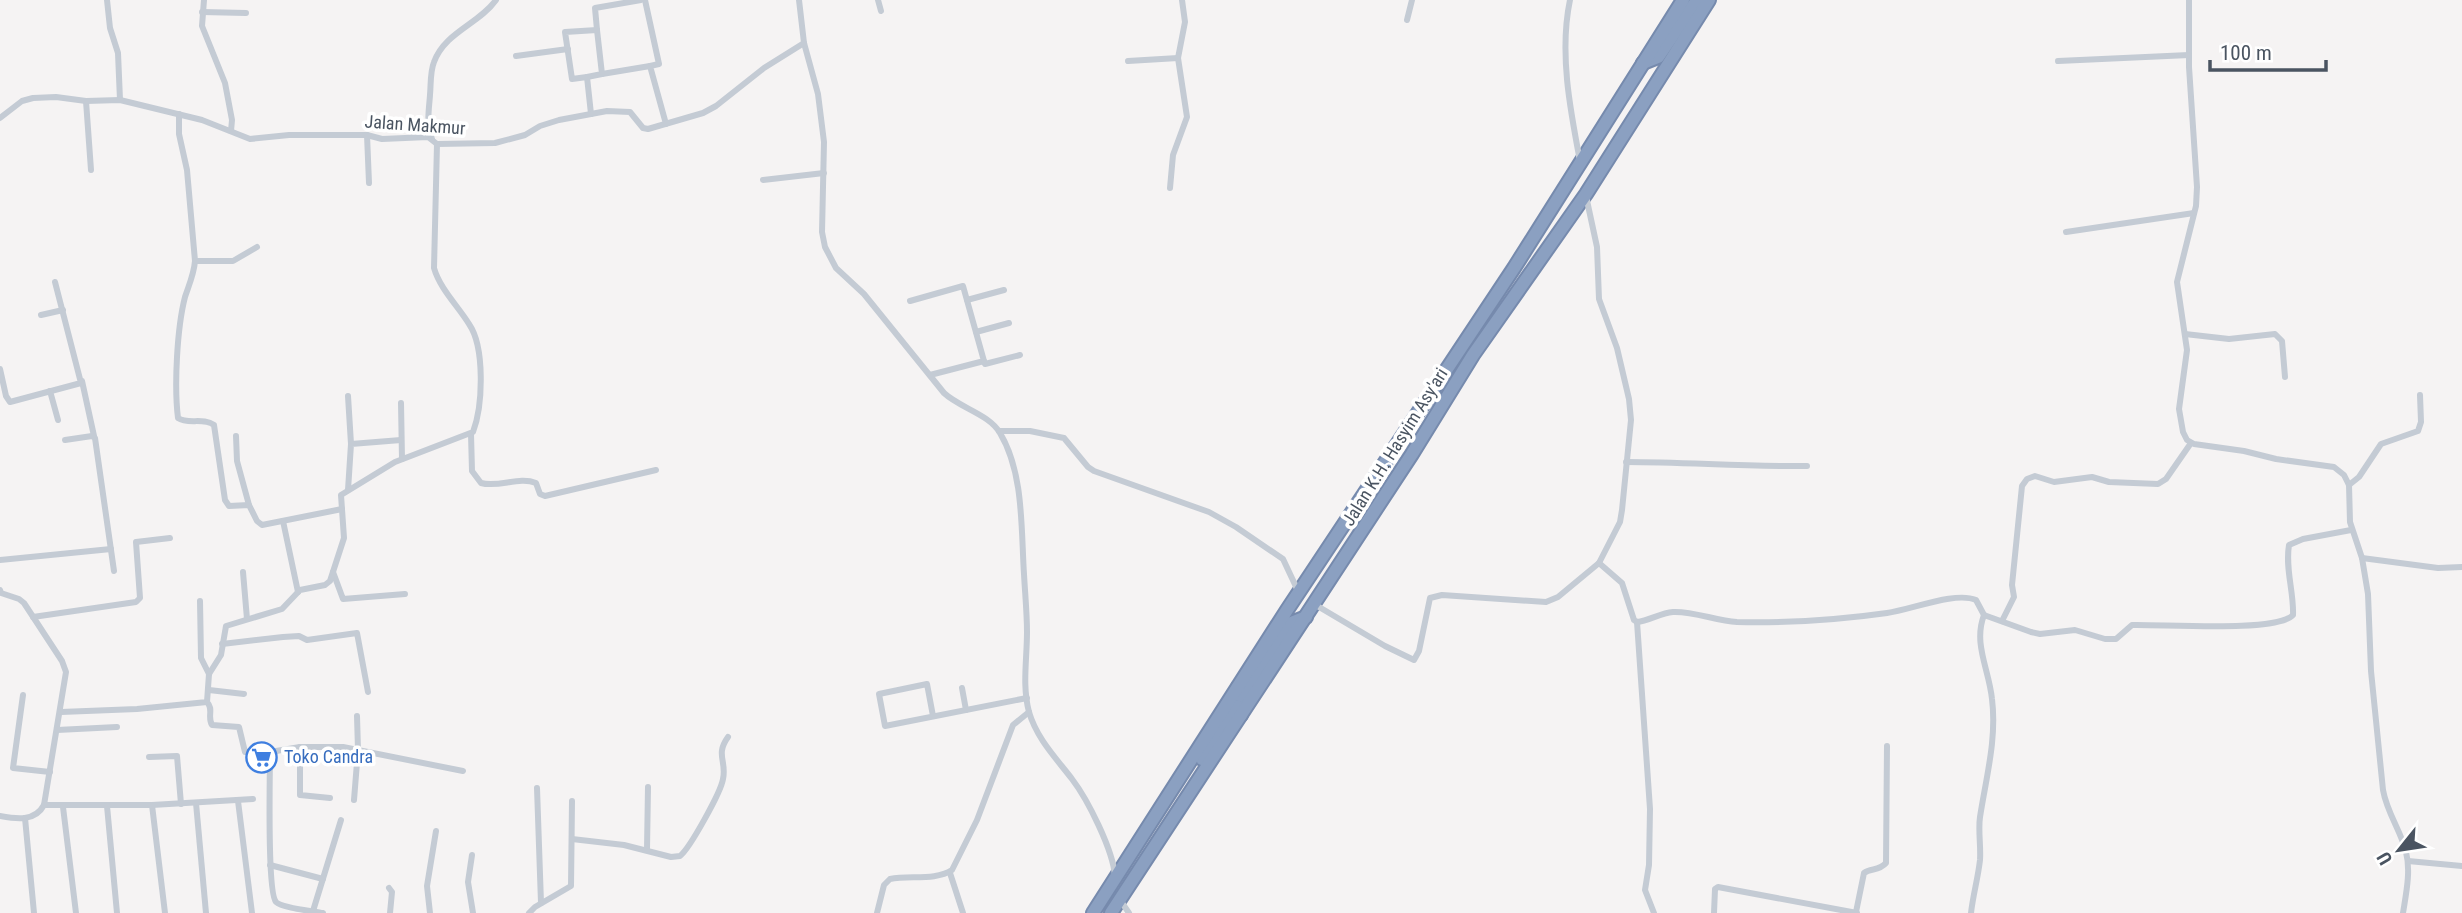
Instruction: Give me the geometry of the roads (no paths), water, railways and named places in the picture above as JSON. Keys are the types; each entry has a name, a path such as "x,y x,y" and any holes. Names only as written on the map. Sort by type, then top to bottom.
{"highway":[{"name":"Jalan K.H. Hasyim Asy'ari","path":"1093,913 1299,593 1514,268 1683,0"},
{"name":"Jalan K.H. Hasyim Asy'ari","path":"1111,913 1306,617 1473,355 1586,194 1704,2"},
{"path":"1643,63 1660,54 1704,2"},
{"path":"1239,686 1237,694 1241,697 1291,623 1306,617"},
{"path":"1181,776 1195,770 1236,706 1242,708 1241,715"}],"street":[{"path":"107,0 110,28 118,53 120,100"},
{"path":"204,0 203,32 225,83 232,120 231,131"},
{"path":"496,0 450,39 434,60 428,115 429,131 435,141 434,268 442,285 471,326 479,349 481,379 475,428 471,434 472,471 475,479 491,486 528,480 536,482 540,494 545,496 656,470"},
{"path":"597,30 565,33 572,79 587,77 659,64 643,0 595,8 602,74"},
{"path":"799,0 804,43 818,94 824,142 822,232 831,260 842,275 864,294 954,403 984,418 999,431 1009,454 1021,506 1029,712 1047,749 1080,792 1109,850 1115,878"},
{"path":"878,0 881,11"},
{"path":"1170,188 1173,155 1187,117 1178,58 1185,22 1182,0"},
{"path":"1407,20 1412,0"},
{"path":"1570,0 1566,40 1568,89 1580,161"},
{"path":"2189,0 2189,55 2197,187 2194,213 2177,282 2187,350 2179,409 2183,432 2191,443 2334,467 2344,475 2349,485 2351,530 2362,558 2369,608 2371,671 2383,790 2408,861 2403,913"},
{"path":"202,12 246,13"},
{"name":"Jalan Makmur","path":"0,118 33,97 57,97 86,101 120,100 179,114 250,139 289,135 367,135 382,139 424,137 435,141 510,140 559,120 627,111 645,130 716,106 764,68 804,43"},
{"path":"516,56 568,49"},
{"path":"2058,61 2189,55"},
{"path":"1129,61 1178,58"},
{"path":"650,66 666,124"},
{"path":"587,77 592,114"},
{"path":"86,101 91,170"},
{"path":"179,114 179,134 187,170 195,261 179,336 177,415 183,421 208,421 214,425 225,500 229,506 249,505"},
{"path":"367,135 369,183"},
{"path":"763,180 824,173"},
{"path":"1314,604 1414,660 1419,650 1430,598 1442,595 1546,602 1558,597 1599,563 1620,522 1631,420 1617,348 1600,299 1597,247 1586,194"},
{"path":"2066,232 2194,213"},
{"path":"195,261 233,261 257,247"},
{"path":"55,282 94,436 114,571"},
{"path":"910,301 963,286 985,364 1020,355"},
{"path":"967,300 1003,290"},
{"path":"41,315 63,310"},
{"path":"976,331 1009,323"},
{"path":"2185,334 2229,339 2274,334 2282,341 2285,377"},
{"path":"930,375 984,361"},
{"path":"0,369 10,402 80,384 82,381"},
{"path":"51,391 58,419"},
{"path":"2349,485 2363,471 2381,444 2418,431 2421,422 2420,395"},
{"path":"348,396 351,443 348,491"},
{"path":"401,403 402,459"},
{"path":"999,431 1030,431 1064,438 1094,471 1209,512 1283,559 1299,593"},
{"path":"209,674 221,655 226,626 282,609 298,592 328,583 344,538 341,497 402,459 471,434"},
{"path":"65,440 94,436"},
{"path":"236,436 237,461 249,505 257,522 262,525 342,509"},
{"path":"351,443 401,440"},
{"path":"2002,621 2014,597 2012,585 2022,486 2027,480 2035,476 2054,482 2065,482 2092,477 2109,482 2158,484 2166,479 2191,443"},
{"path":"1626,462 1695,462 1750,467 1807,466"},
{"path":"284,521 298,592"},
{"path":"1984,615 2031,632 2075,630 2105,639 2116,639 2132,625 2225,627 2285,621 2294,615 2288,569 2289,545 2303,539 2351,530"},
{"path":"33,617 136,603 140,598 136,542 170,538"},
{"path":"0,561 111,549"},
{"path":"2362,558 2438,568 2462,567"},
{"path":"1599,563 1622,583 1637,622 1650,809 1645,890 1654,913"},
{"path":"243,572 247,619"},
{"path":"333,572 343,598 405,594"},
{"path":"0,592 19,599 62,661 66,672 44,805 38,814 26,818 0,816"},
{"path":"1637,622 1675,612 1735,622 1870,616 1967,597 1978,601 1984,615 1979,639 1993,714 1989,776 1980,817 1979,873 1971,913"},
{"path":"200,601 201,658 209,674 206,702"},
{"path":"222,644 283,637 299,636 307,640 357,634 368,692"},
{"path":"933,716 927,684 879,694 885,726 1027,698"},
{"path":"962,688 966,710"},
{"path":"209,690 244,694"},
{"path":"23,695 13,768 50,772"},
{"path":"61,712 137,709 206,702"},
{"path":"206,702 211,708 209,721 212,724 239,727 245,752 270,752 300,747 343,747 463,771"},
{"path":"963,913 950,873 977,820 1013,725 1029,712"},
{"path":"354,800 358,750 357,716"},
{"path":"57,730 117,727"},
{"path":"572,839 647,849 671,857 684,853 723,780 721,748 729,737"},
{"path":"1714,913 1715,889 1718,887 1857,913 1864,873 1882,868 1886,863 1887,746"},
{"path":"300,747 300,795 330,798"},
{"path":"270,752 272,893 277,902 323,913"},
{"path":"149,757 177,756 181,804"},
{"path":"647,849 648,786"},
{"path":"537,788 541,903"},
{"path":"44,805 152,805 253,799"},
{"path":"238,801 251,913"},
{"path":"529,913 571,886 572,801"},
{"path":"196,803 206,913"},
{"path":"152,805 165,913"},
{"path":"107,806 117,913"},
{"path":"64,807 76,913"},
{"path":"26,818 34,913"},
{"path":"313,911 341,820"},
{"path":"430,913 427,886 436,831"},
{"path":"472,855 468,882 473,913"},
{"path":"2408,861 2462,866"},
{"path":"270,865 323,879"},
{"path":"877,913 884,885 890,879 950,873"},
{"path":"390,888 390,913"},
{"path":"1120,900 1129,913"}],"place":[{"name":"Toko Candra","path":"261,757"}]}
